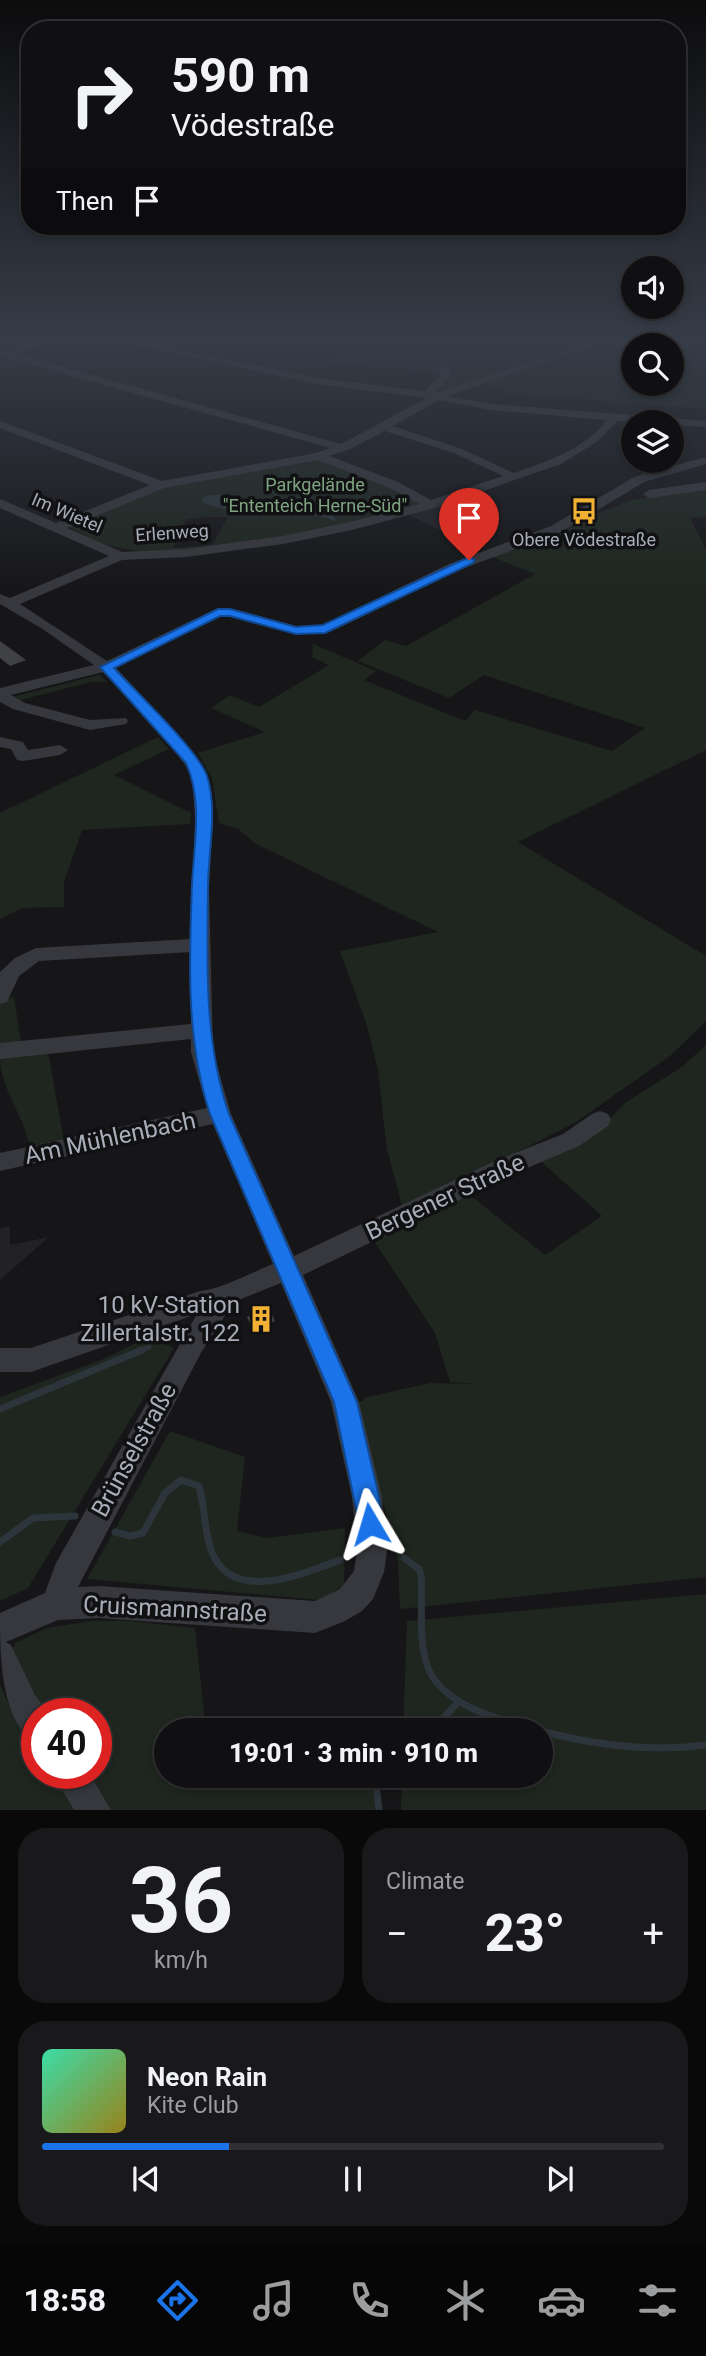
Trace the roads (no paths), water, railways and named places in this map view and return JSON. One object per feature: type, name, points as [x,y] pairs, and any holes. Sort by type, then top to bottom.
[{"type":"street","points":[[7,426],[161,485]]},
{"type":"street","points":[[266,426],[344,448]]},
{"type":"street","name":"Erlenweg","points":[[5,600],[120,556],[186,553],[283,540],[429,505],[516,478],[556,462],[584,446],[608,426]]},
{"type":"street","points":[[57,527],[161,485],[319,456],[344,448],[385,427],[458,450],[516,478]]},
{"type":"street","points":[[319,456],[394,485],[429,505]]},
{"type":"street","points":[[120,720],[90,725],[19,706],[8,701],[1,693],[106,667],[218,612],[230,612],[296,630],[325,629],[454,567],[556,528],[640,479],[706,460]]},
{"type":"street","points":[[649,494],[706,486]]},
{"type":"street","name":"Im Wietel","points":[[0,503],[120,556]]},
{"type":"street","points":[[5,600],[106,667],[193,762],[200,778],[204,819],[201,1030],[208,1079],[220,1114],[288,1270]]},
{"type":"street","points":[[0,742],[17,746],[23,756],[60,750]]},
{"type":"street","points":[[0,997],[9,972],[23,960],[36,955],[201,945]]},
{"type":"street","points":[[0,1051],[201,1030]]},
{"type":"street","name":"Am Mühlenbach","points":[[0,1162],[220,1114]]},
{"type":"street","name":"Bergener Straße","points":[[288,1270],[505,1167],[571,1140],[600,1120]]},
{"type":"street","name":"Brünselstraße","points":[[57,1604],[67,1574],[193,1343],[221,1300],[232,1291],[288,1270]]},
{"type":"street","name":"Cruismannstraße","points":[[0,1629],[57,1604],[99,1602],[315,1617],[351,1600],[362,1588],[369,1572],[372,1551],[367,1497],[345,1402],[288,1270]]},
{"type":"street","name":"Brünselstraße","points":[[0,1360],[31,1360],[200,1302],[221,1300]]},
{"type":"street","points":[[0,1656],[21,1703]]},
{"type":"street","points":[[80,1789],[94,1810]]},
{"type":"waterway","points":[[277,510],[304,508],[334,519]]},
{"type":"waterway","points":[[138,1352],[149,1347]]},
{"type":"waterway","points":[[0,1409],[142,1350]]},
{"type":"waterway","points":[[115,1532],[130,1536],[143,1533],[165,1493],[181,1480],[199,1486],[211,1550],[221,1567],[234,1577],[269,1581],[307,1572],[340,1560]]},
{"type":"waterway","points":[[0,1542],[33,1518],[75,1516]]},
{"type":"waterway","points":[[404,1558],[419,1569],[421,1574],[421,1620],[427,1665],[434,1679],[459,1701]]},
{"type":"waterway","points":[[444,1718],[459,1701]]},
{"type":"waterway","points":[[459,1701],[498,1718]]},
{"type":"waterway","points":[[553,1734],[623,1746],[664,1748],[706,1745]]},
{"type":"waterway","points":[[376,1788],[379,1810]]},
{"type":"place","name":"Obere Vödestraße","points":[[584,511]]},
{"type":"place","name":"10 kV-Station Zillertalstr. 122","points":[[261,1319]]},
{"type":"park label","name":"Parkgelände \"Ententeich Herne-Süd\"","points":[[315,495]]}]
